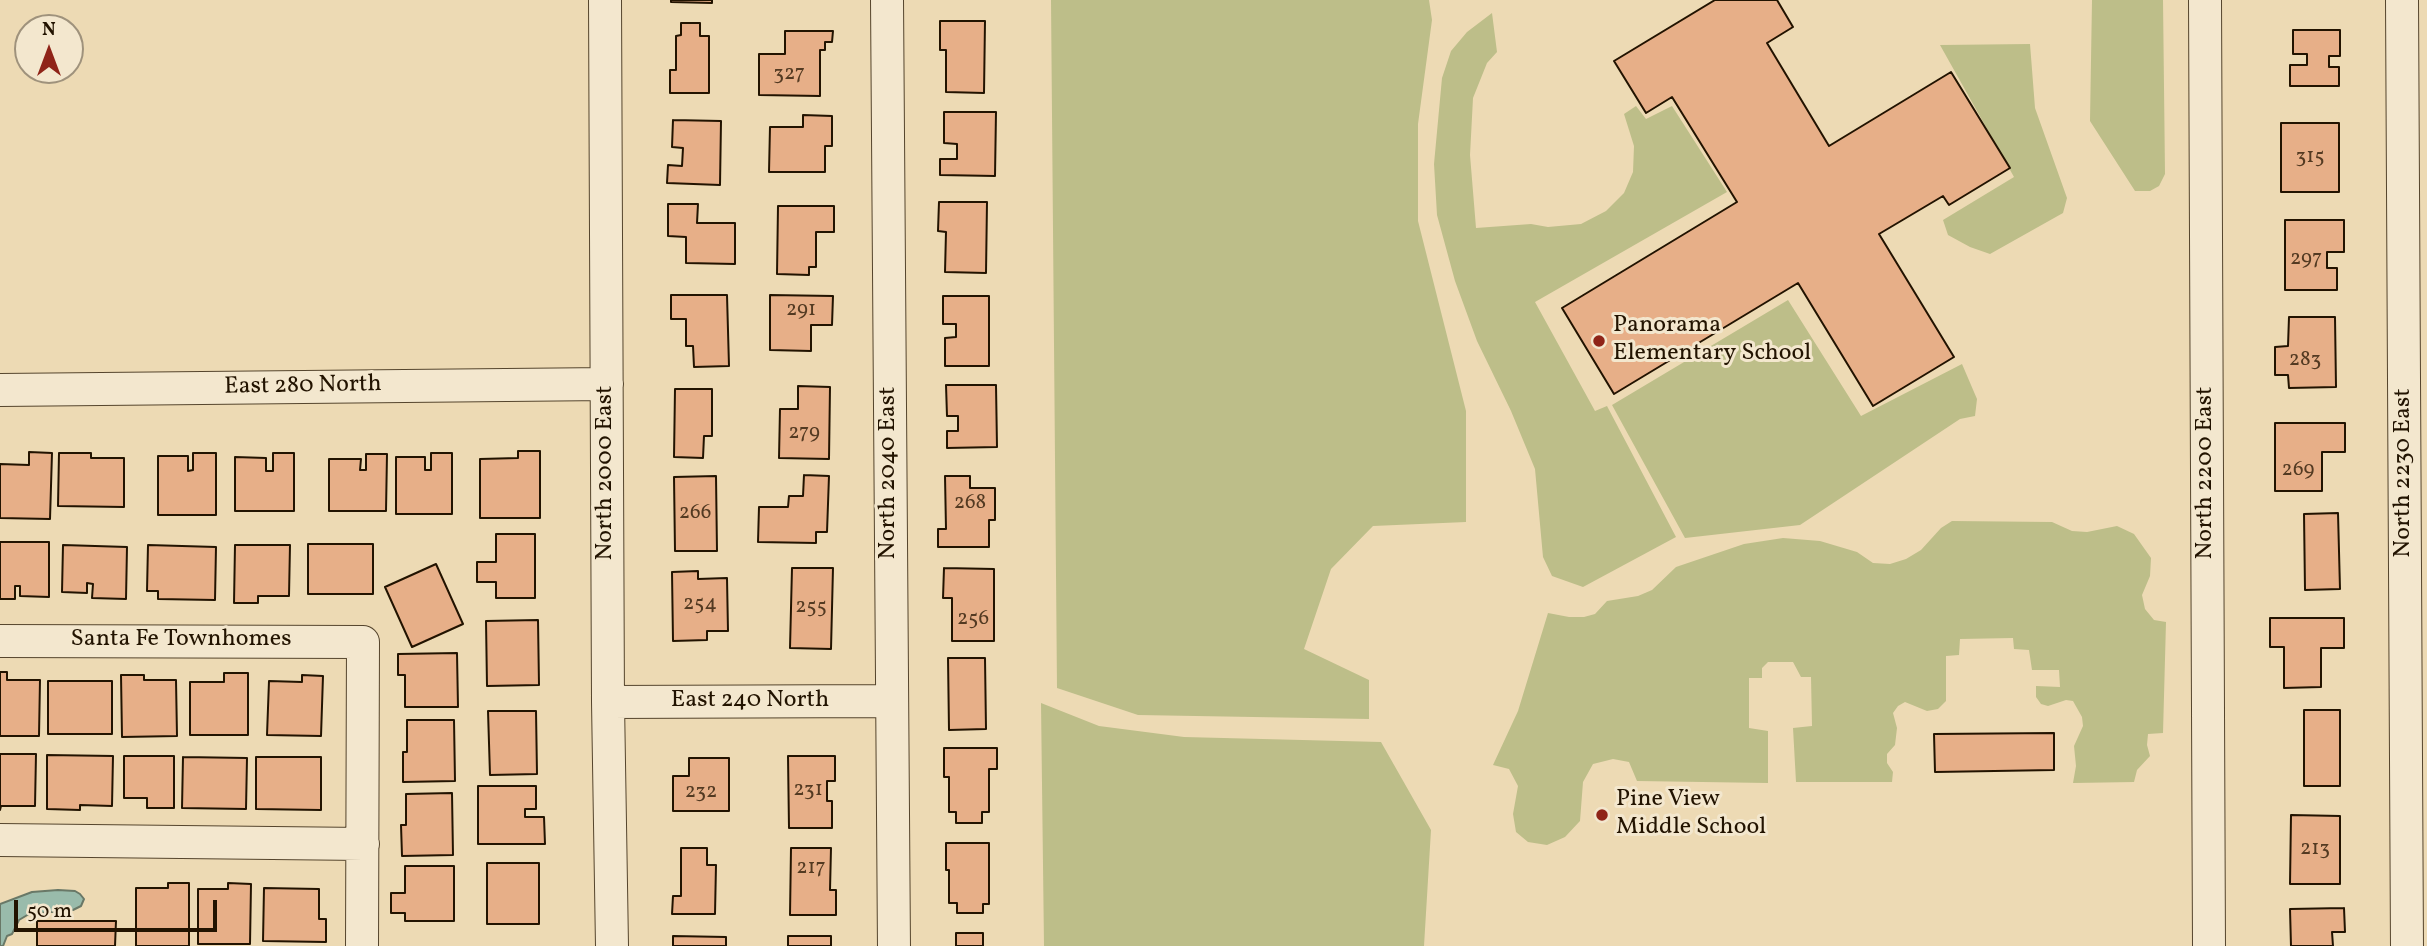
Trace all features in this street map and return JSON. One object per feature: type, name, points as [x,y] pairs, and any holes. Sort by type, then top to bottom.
[{"type":"street","name":"North 2000 East","points":[[605,0],[608,702],[612,946]]},
{"type":"street","name":"North 2040 East","points":[[887,0],[894,946]]},
{"type":"street","name":"North 2200 East","points":[[2206,0],[2209,946]]},
{"type":"street","name":"North 2230 East","points":[[2402,0],[2407,946]]},
{"type":"street","name":"East 280 North","points":[[0,390],[607,384]]},
{"type":"street","name":"Santa Fe Townhomes","points":[[0,641],[363,642],[363,844]]},
{"type":"street","name":"East 240 North","points":[[608,702],[892,701]]},
{"type":"street","points":[[0,840],[363,844],[362,946]]},
{"type":"green space","points":[[1051,0],[1429,0],[1432,20],[1418,124],[1418,221],[1466,411],[1466,522],[1373,526],[1331,569],[1304,649],[1369,680],[1369,719],[1138,715],[1057,688]]},
{"type":"green space","points":[[2092,0],[2163,0],[2165,174],[2159,186],[2150,191],[2135,191],[2090,121]]},
{"type":"green space","points":[[1492,13],[1497,52],[1487,63],[1473,98],[1470,155],[1476,228],[1581,224],[1606,211],[1624,193],[1633,172],[1634,146],[1624,114],[1636,106],[1646,119],[1672,106],[1727,192],[1535,302],[1595,411],[1607,406],[1676,537],[1583,587],[1552,576],[1543,557],[1535,469],[1477,341],[1455,281],[1437,215],[1434,164],[1442,78],[1451,51],[1467,32]]},
{"type":"green space","points":[[2030,44],[2035,108],[2067,198],[2063,213],[1990,254],[1948,235],[1943,220],[2014,177],[1940,45]]},
{"type":"green space","points":[[1788,300],[1861,416],[1962,364],[1977,399],[1975,416],[1960,419],[1800,525],[1685,538],[1612,405]]},
{"type":"green space","points":[[1952,521],[2052,522],[2072,531],[2087,532],[2117,526],[2134,534],[2151,558],[2150,576],[2142,595],[2145,609],[2154,620],[2166,622],[2163,733],[2148,734],[2150,756],[2137,770],[2134,782],[2073,783],[2076,766],[2074,746],[2083,726],[2082,717],[2073,701],[2066,700],[2048,706],[2041,704],[2036,697],[2036,686],[2060,687],[2059,670],[2032,670],[2029,650],[2014,649],[2013,638],[1960,639],[1959,655],[1946,656],[1946,701],[1938,709],[1927,711],[1905,702],[1893,713],[1897,728],[1895,745],[1887,754],[1887,763],[1893,772],[1892,782],[1796,782],[1793,728],[1812,726],[1811,677],[1801,677],[1793,662],[1768,662],[1762,668],[1762,678],[1749,678],[1749,728],[1768,731],[1768,783],[1637,781],[1629,762],[1613,759],[1593,764],[1583,782],[1580,821],[1565,837],[1547,845],[1528,842],[1516,832],[1513,814],[1518,786],[1509,769],[1493,765],[1518,711],[1548,613],[1569,617],[1595,614],[1607,601],[1638,596],[1652,590],[1676,567],[1744,544],[1783,538],[1820,541],[1857,552],[1873,563],[1890,564],[1921,550],[1941,528]]},
{"type":"green space","points":[[1041,703],[1099,726],[1184,737],[1381,742],[1431,830],[1424,946],[1044,946]]},
{"type":"shaded area","points":[[58,890],[80,894],[84,899],[81,906],[73,910],[29,914],[19,920],[12,934],[7,936],[3,946],[0,946],[0,904],[32,892]]},
{"type":"building","points":[[712,0],[712,3],[671,2]]},
{"type":"building","points":[[1715,0],[1777,0],[1793,27],[1767,43],[1829,146],[1951,72],[2010,168],[1949,205],[1943,196],[1879,234],[1954,357],[1873,406],[1798,283],[1614,394],[1562,308],[1737,202],[1672,97],[1646,113],[1614,61]]},
{"type":"building","points":[[940,21],[985,21],[984,93],[946,92],[946,50],[940,50]]},
{"type":"building","points":[[681,23],[700,23],[700,36],[709,36],[709,93],[670,93],[670,70],[676,70],[676,36],[681,35]]},
{"type":"building","points":[[2293,30],[2340,30],[2340,56],[2329,56],[2329,67],[2339,67],[2339,86],[2290,86],[2290,65],[2307,65],[2307,54],[2293,54]]},
{"type":"building","points":[[785,31],[833,31],[832,42],[825,42],[825,50],[820,50],[820,96],[759,95],[759,54],[785,54]]},
{"type":"building","points":[[944,112],[996,112],[995,176],[940,175],[940,159],[957,159],[957,144],[944,143]]},
{"type":"building","points":[[803,115],[832,116],[832,146],[825,146],[825,172],[769,172],[770,127],[803,127]]},
{"type":"building","points":[[673,120],[721,121],[720,185],[667,183],[668,165],[682,166],[683,148],[672,147]]},
{"type":"building","points":[[2281,123],[2339,123],[2339,192],[2281,192]]},
{"type":"building","points":[[939,202],[987,202],[986,273],[945,272],[946,232],[938,231]]},
{"type":"building","points":[[668,204],[698,204],[697,223],[735,223],[735,264],[686,263],[686,237],[668,236]]},
{"type":"building","points":[[778,206],[834,206],[834,232],[816,232],[816,267],[809,267],[809,275],[777,274]]},
{"type":"building","points":[[2285,220],[2344,220],[2344,252],[2327,252],[2327,268],[2337,268],[2337,290],[2285,290]]},
{"type":"building","points":[[671,295],[727,295],[729,366],[694,367],[693,346],[686,346],[686,319],[671,319]]},
{"type":"building","points":[[770,295],[833,296],[832,325],[811,325],[811,351],[770,350]]},
{"type":"building","points":[[943,296],[989,296],[989,366],[945,366],[945,338],[956,337],[956,324],[943,324]]},
{"type":"building","points":[[2289,317],[2335,317],[2336,387],[2289,388],[2288,375],[2275,375],[2275,347],[2288,346]]},
{"type":"building","points":[[946,385],[996,385],[997,447],[947,448],[947,431],[958,431],[958,416],[947,416]]},
{"type":"building","points":[[798,386],[830,387],[829,459],[779,458],[780,409],[798,409]]},
{"type":"building","points":[[675,389],[712,389],[712,436],[704,436],[703,458],[674,457]]},
{"type":"building","points":[[2275,423],[2345,423],[2345,452],[2322,452],[2322,491],[2275,491]]},
{"type":"building","points":[[518,451],[540,451],[540,518],[480,518],[480,459],[518,458]]},
{"type":"building","points":[[29,452],[52,453],[50,519],[0,518],[0,464],[29,465]]},
{"type":"building","points":[[59,453],[91,453],[91,458],[124,458],[124,507],[58,506]]},
{"type":"building","points":[[193,453],[216,453],[216,515],[158,515],[158,456],[188,456],[188,471],[193,470]]},
{"type":"building","points":[[273,453],[294,453],[294,511],[235,511],[235,457],[266,458],[266,471],[273,471]]},
{"type":"building","points":[[431,453],[452,453],[452,514],[396,514],[396,457],[425,457],[425,470],[431,470]]},
{"type":"building","points":[[366,454],[387,454],[386,511],[329,511],[329,459],[361,459],[360,470],[366,470]]},
{"type":"building","points":[[804,475],[829,476],[827,532],[816,532],[816,543],[758,542],[759,507],[788,507],[789,496],[803,496]]},
{"type":"building","points":[[716,476],[717,551],[675,551],[674,477]]},
{"type":"building","points":[[945,476],[970,476],[970,488],[995,488],[995,520],[989,520],[989,547],[938,547],[938,529],[946,529]]},
{"type":"building","points":[[2338,513],[2340,589],[2305,590],[2304,514]]},
{"type":"building","points":[[496,534],[535,534],[535,598],[496,598],[496,582],[477,582],[477,562],[496,562]]},
{"type":"building","points":[[0,542],[49,542],[49,597],[20,596],[20,586],[15,586],[15,599],[0,599]]},
{"type":"building","points":[[308,544],[373,544],[373,594],[308,594]]},
{"type":"building","points":[[63,545],[127,547],[126,599],[92,598],[93,584],[87,583],[87,593],[62,592]]},
{"type":"building","points":[[148,545],[216,547],[215,600],[158,599],[158,591],[147,591]]},
{"type":"building","points":[[235,545],[290,545],[289,596],[258,596],[258,603],[234,603]]},
{"type":"building","points":[[436,564],[463,624],[412,647],[385,587]]},
{"type":"building","points":[[792,568],[833,568],[831,649],[790,648]]},
{"type":"building","points":[[944,568],[994,569],[994,641],[952,641],[952,598],[943,598]]},
{"type":"building","points":[[698,571],[698,579],[727,578],[728,631],[707,631],[707,640],[673,641],[672,572]]},
{"type":"building","points":[[2270,618],[2344,618],[2344,648],[2321,648],[2321,687],[2284,688],[2284,647],[2270,647]]},
{"type":"building","points":[[538,620],[539,685],[487,686],[486,621]]},
{"type":"building","points":[[457,653],[458,707],[405,707],[405,675],[398,675],[398,654]]},
{"type":"building","points":[[948,658],[985,658],[986,729],[949,730]]},
{"type":"building","points":[[0,672],[7,672],[7,680],[40,680],[39,736],[0,736]]},
{"type":"building","points":[[224,673],[248,673],[248,735],[190,735],[190,682],[224,682]]},
{"type":"building","points":[[121,675],[144,675],[144,680],[176,680],[177,736],[122,737]]},
{"type":"building","points":[[302,675],[323,676],[321,736],[267,735],[269,681],[302,682]]},
{"type":"building","points":[[48,681],[112,681],[112,734],[48,734]]},
{"type":"building","points":[[2304,710],[2340,710],[2340,786],[2304,786]]},
{"type":"building","points":[[488,711],[536,711],[537,774],[490,775]]},
{"type":"building","points":[[407,720],[454,720],[455,781],[403,782]]},
{"type":"building","points":[[2054,733],[2054,770],[1935,772],[1934,734]]},
{"type":"building","points":[[944,748],[997,748],[997,769],[989,769],[989,812],[982,812],[982,823],[956,823],[956,812],[949,812],[949,777],[944,777]]},
{"type":"building","points":[[0,754],[36,754],[35,806],[1,806],[0,810]]},
{"type":"building","points":[[47,755],[113,756],[112,806],[80,805],[80,810],[47,809]]},
{"type":"building","points":[[124,756],[174,756],[174,808],[147,808],[147,798],[124,798]]},
{"type":"building","points":[[788,756],[835,756],[835,781],[827,781],[827,801],[832,801],[832,828],[789,828]]},
{"type":"building","points":[[183,757],[247,758],[246,809],[182,808]]},
{"type":"building","points":[[256,757],[321,757],[321,810],[256,809]]},
{"type":"building","points":[[689,758],[729,758],[729,811],[673,811],[673,776],[689,776]]},
{"type":"building","points":[[478,786],[536,786],[536,809],[525,809],[525,817],[544,817],[545,844],[478,844]]},
{"type":"building","points":[[452,793],[453,855],[402,856],[401,825],[406,825],[406,794]]},
{"type":"building","points":[[2291,815],[2340,816],[2340,884],[2290,884]]},
{"type":"building","points":[[946,843],[989,843],[989,904],[983,904],[983,913],[957,913],[957,903],[949,903]]},
{"type":"building","points":[[681,848],[707,848],[707,865],[716,865],[715,914],[672,914],[673,896],[681,896]]},
{"type":"building","points":[[791,848],[831,848],[830,890],[836,890],[836,915],[790,915]]},
{"type":"building","points":[[487,863],[539,863],[539,924],[487,924]]},
{"type":"building","points":[[405,866],[454,866],[454,921],[405,921],[405,913],[391,913],[391,893],[405,893]]},
{"type":"building","points":[[168,883],[189,883],[189,946],[136,946],[136,888],[168,888]]},
{"type":"building","points":[[228,883],[251,884],[250,944],[198,944],[198,889],[228,889]]},
{"type":"building","points":[[264,888],[319,889],[319,919],[326,919],[326,942],[263,941]]},
{"type":"building","points":[[2344,908],[2345,932],[2332,932],[2333,946],[2291,946],[2290,909]]},
{"type":"building","points":[[37,921],[116,921],[115,946],[37,946]]},
{"type":"building","points":[[956,933],[983,933],[983,946],[956,946]]},
{"type":"building","points":[[673,936],[726,937],[726,946],[673,946]]},
{"type":"building","points":[[788,936],[831,936],[831,946],[788,946]]},
{"type":"place","name":"Panorama Elementary School","points":[[1599,341]]},
{"type":"place","name":"Pine View Middle School","points":[[1602,815]]}]
